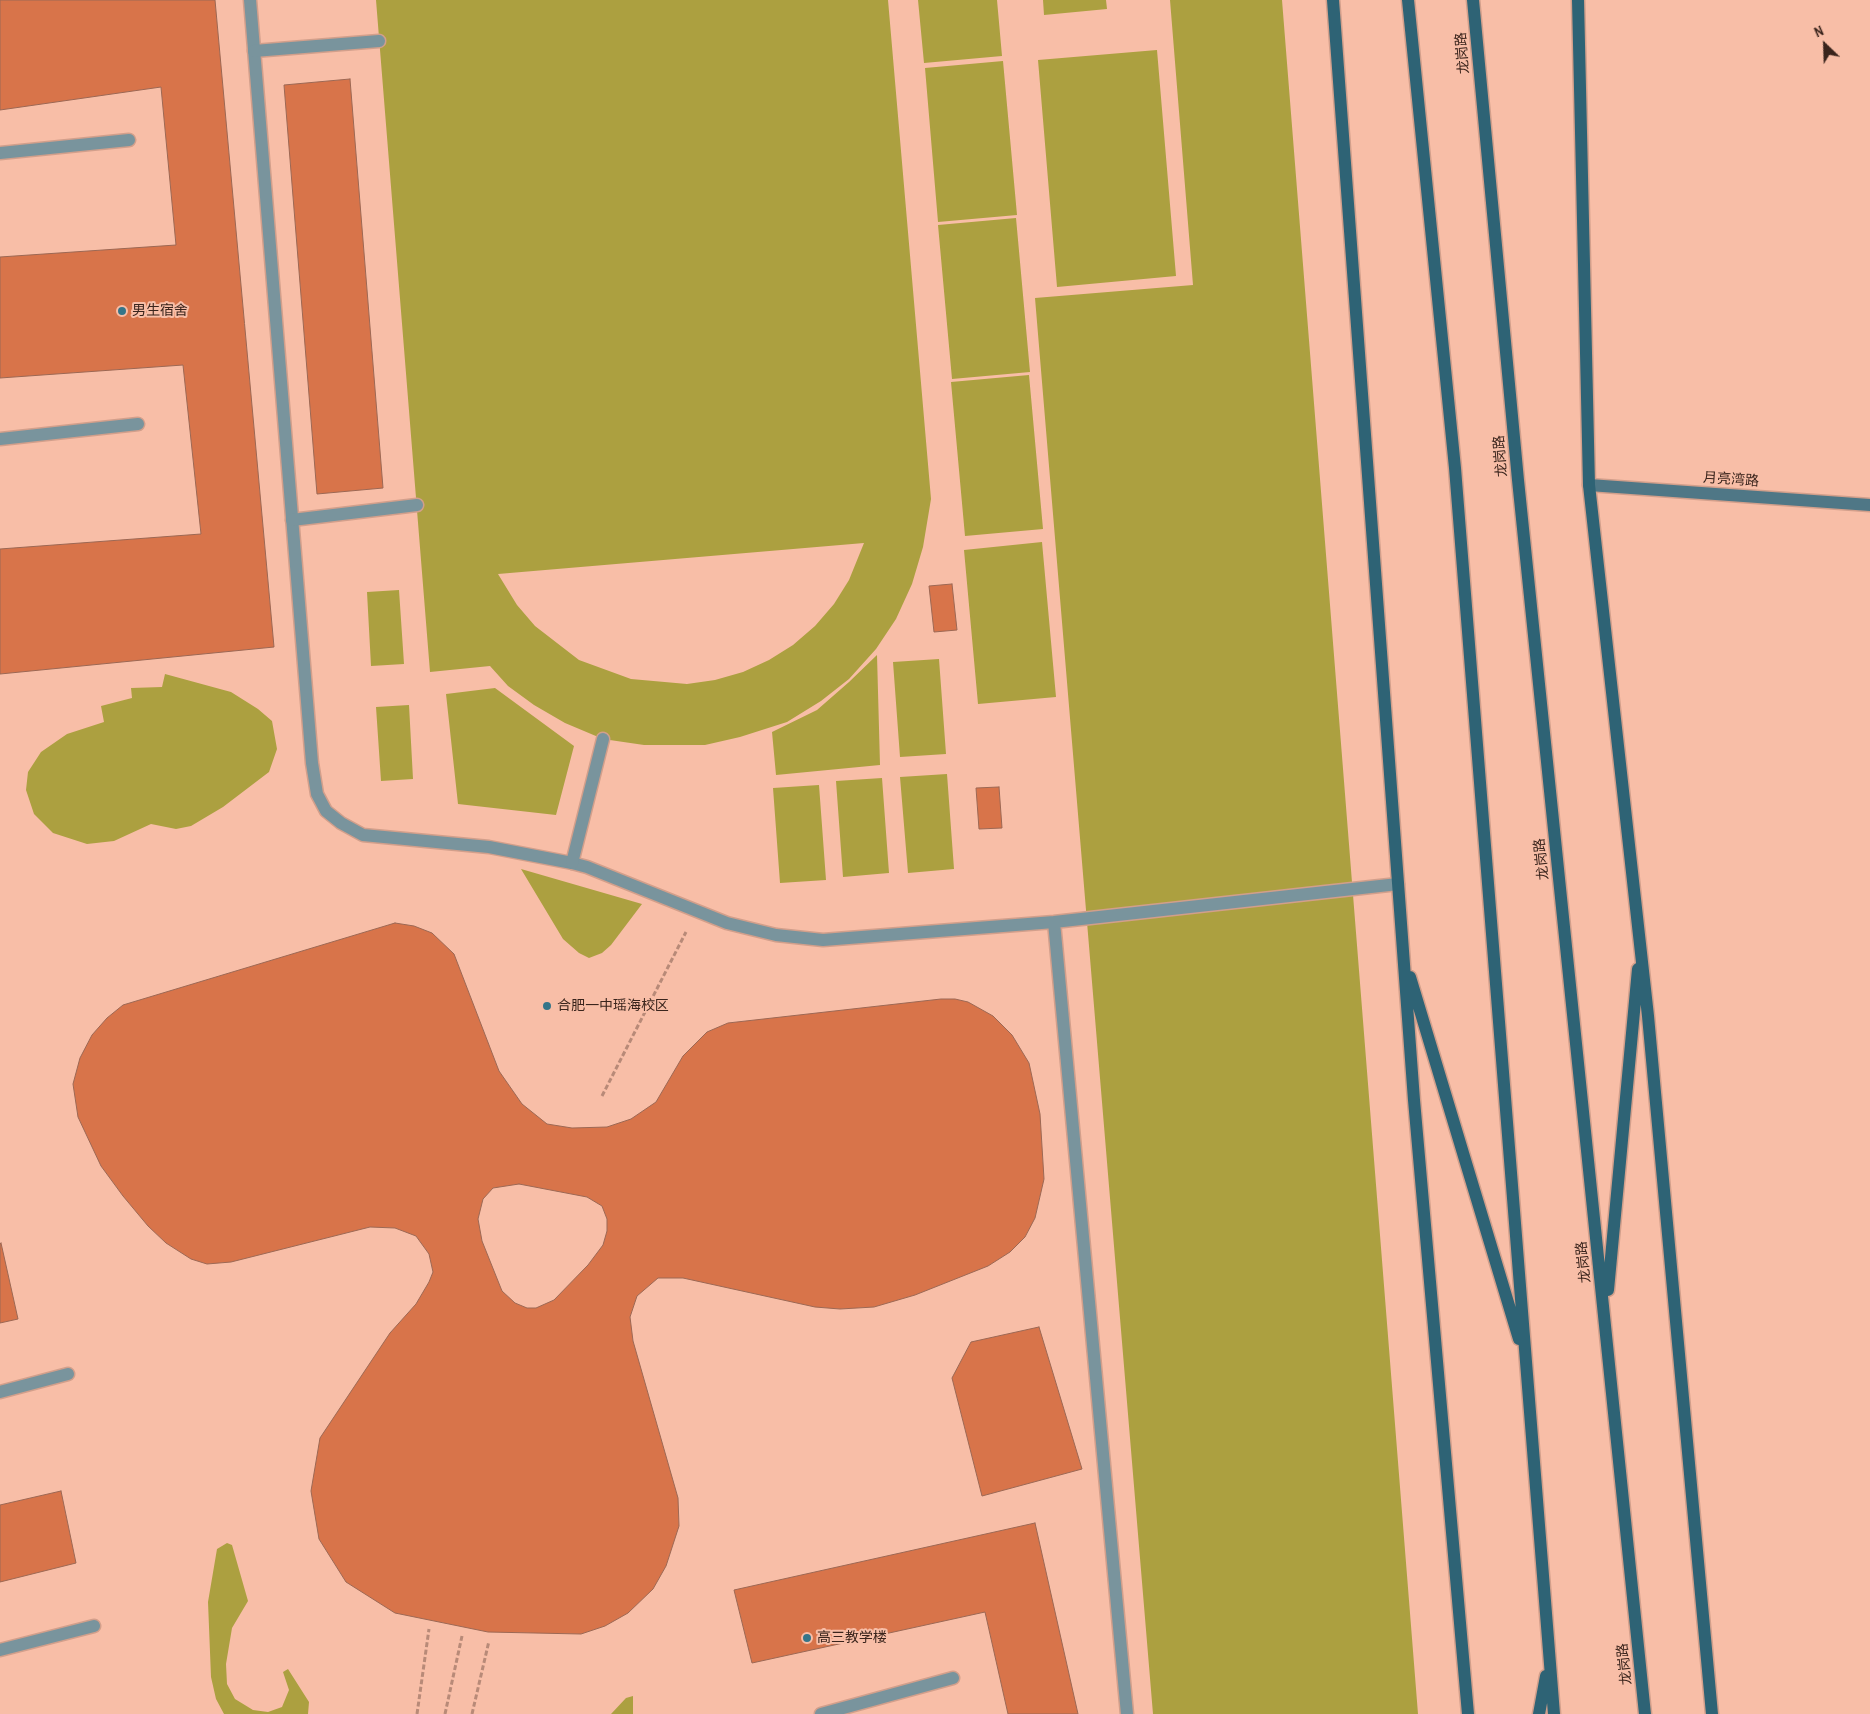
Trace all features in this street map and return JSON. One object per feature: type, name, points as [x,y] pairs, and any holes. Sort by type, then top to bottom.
[{"type":"main road","points":[[1333,0],[1414,1100],[1468,1714]]},
{"type":"main road","points":[[1408,0],[1456,478],[1554,1714]]},
{"type":"main road","name":"龙岗路","points":[[1473,0],[1517,470],[1646,1714]]},
{"type":"main road","points":[[1578,0],[1589,485],[1640,942],[1712,1714]]},
{"type":"main road","points":[[1605,1318],[1640,942]]},
{"type":"main road","points":[[1403,956],[1526,1362]]},
{"type":"main road","points":[[1539,1714],[1549,1659]]},
{"type":"street","points":[[250,0],[312,762],[317,794],[326,811],[341,823],[362,835],[489,847],[572,863],[587,867],[727,924],[776,935],[823,940],[1054,922],[1398,884]]},
{"type":"street","points":[[254,51],[379,41]]},
{"type":"street","points":[[0,153],[129,140]]},
{"type":"street","points":[[0,439],[138,424]]},
{"type":"street","name":"月亮湾路","points":[[1589,485],[1870,505]]},
{"type":"street","points":[[292,520],[417,505]]},
{"type":"street","points":[[572,863],[603,739]]},
{"type":"street","points":[[1054,922],[1127,1714]]},
{"type":"street","points":[[0,1392],[68,1374]]},
{"type":"street","points":[[0,1650],[94,1626]]},
{"type":"street","points":[[822,1714],[954,1678]]},
{"type":"path","points":[[602,1096],[696,911]]},
{"type":"path","points":[[417,1714],[429,1629]]},
{"type":"path","points":[[445,1714],[462,1636]]},
{"type":"path","points":[[472,1714],[488,1641]]},
{"type":"shaded area","points":[[376,0],[888,0],[931,499],[923,547],[912,584],[896,619],[876,649],[849,679],[821,701],[787,722],[740,737],[705,745],[644,745],[603,739],[565,723],[534,705],[508,686],[490,666],[430,672]],"holes":[[[864,543],[849,580],[834,604],[815,626],[793,645],[769,660],[743,672],[715,680],[687,684],[631,679],[579,660],[535,626],[517,605],[498,574]]]},
{"type":"shaded area","points":[[918,0],[997,0],[1002,56],[924,63]]},
{"type":"shaded area","points":[[1043,0],[1106,0],[1107,9],[1044,15]]},
{"type":"shaded area","points":[[1170,0],[1282,0],[1418,1714],[1153,1714],[1035,298],[1193,285]]},
{"type":"shaded area","points":[[1157,50],[1176,276],[1057,287],[1038,60]]},
{"type":"shaded area","points":[[1003,61],[1017,215],[938,222],[925,68]]},
{"type":"shaded area","points":[[1016,218],[1030,372],[952,379],[938,225]]},
{"type":"shaded area","points":[[1029,375],[1043,529],[965,536],[951,382]]},
{"type":"shaded area","points":[[1042,542],[1056,697],[978,704],[964,550]]},
{"type":"shaded area","points":[[399,590],[404,664],[371,666],[367,592]]},
{"type":"shaded area","points":[[877,655],[880,765],[776,775],[772,732],[817,710]]},
{"type":"shaded area","points":[[939,659],[946,754],[900,757],[893,662]]},
{"type":"shaded area","points":[[165,674],[231,692],[258,709],[272,721],[277,749],[269,772],[223,807],[191,826],[176,829],[151,824],[114,841],[87,844],[53,833],[34,814],[26,790],[28,772],[41,752],[67,734],[104,722],[101,706],[132,698],[131,688],[162,687]]},
{"type":"shaded area","points":[[495,688],[574,746],[556,815],[458,804],[446,694]]},
{"type":"shaded area","points":[[409,705],[413,779],[381,781],[376,707]]},
{"type":"shaded area","points":[[947,774],[954,869],[908,873],[900,777]]},
{"type":"shaded area","points":[[882,778],[889,873],[843,877],[836,781]]},
{"type":"shaded area","points":[[819,785],[826,880],[780,883],[773,788]]},
{"type":"shaded area","points":[[521,869],[642,904],[611,945],[602,953],[589,958],[579,953],[563,939]]},
{"type":"shaded area","points":[[227,1543],[232,1545],[248,1601],[232,1628],[226,1664],[227,1684],[235,1699],[253,1710],[268,1712],[282,1707],[289,1690],[283,1672],[288,1669],[309,1702],[308,1714],[224,1714],[216,1699],[211,1677],[208,1602],[217,1549]]},
{"type":"shaded area","points":[[633,1696],[633,1714],[611,1714],[626,1698]]},
{"type":"building","name":"男生宿舍","points":[[0,0],[215,0],[274,647],[0,674],[0,549],[201,534],[183,365],[0,378],[0,257],[176,245],[161,87],[0,110]]},
{"type":"building","points":[[350,79],[383,488],[317,494],[284,85]]},
{"type":"building","points":[[952,584],[957,630],[934,632],[929,586]]},
{"type":"building","points":[[999,787],[1002,828],[979,829],[976,788]]},
{"type":"building","points":[[395,923],[414,926],[432,933],[454,954],[499,1071],[522,1104],[547,1124],[572,1128],[607,1127],[631,1119],[656,1102],[683,1056],[707,1032],[728,1023],[955,999],[968,1002],[993,1016],[1012,1035],[1029,1063],[1040,1114],[1044,1179],[1035,1218],[1025,1237],[1010,1252],[988,1266],[915,1295],[874,1307],[840,1309],[815,1307],[683,1278],[658,1278],[637,1296],[630,1317],[633,1341],[678,1498],[679,1526],[666,1566],[653,1589],[628,1613],[605,1626],[581,1634],[488,1632],[395,1613],[346,1582],[319,1539],[311,1491],[320,1438],[390,1333],[416,1304],[433,1272],[429,1254],[416,1236],[395,1228],[370,1227],[231,1262],[207,1264],[191,1259],[166,1243],[148,1226],[101,1166],[78,1117],[73,1084],[80,1058],[92,1035],[107,1018],[123,1005]],"holes":[[[519,1184],[587,1197],[602,1206],[607,1219],[607,1231],[603,1245],[588,1265],[554,1300],[536,1308],[527,1308],[515,1303],[502,1291],[482,1241],[478,1219],[483,1199],[493,1188]]]},
{"type":"building","points":[[0,1244],[18,1319],[0,1323]]},
{"type":"building","points":[[1039,1327],[1082,1469],[982,1496],[952,1378],[971,1342]]},
{"type":"building","points":[[61,1491],[76,1563],[0,1582],[0,1505]]},
{"type":"building","name":"高三教学楼","points":[[1035,1523],[1078,1714],[1008,1714],[985,1612],[752,1663],[734,1590]]},
{"type":"place","name":"男生宿舍","points":[[122,311]]},
{"type":"place","name":"合肥一中瑶海校区","points":[[547,1006]]},
{"type":"place","name":"高三教学楼","points":[[807,1638]]}]
